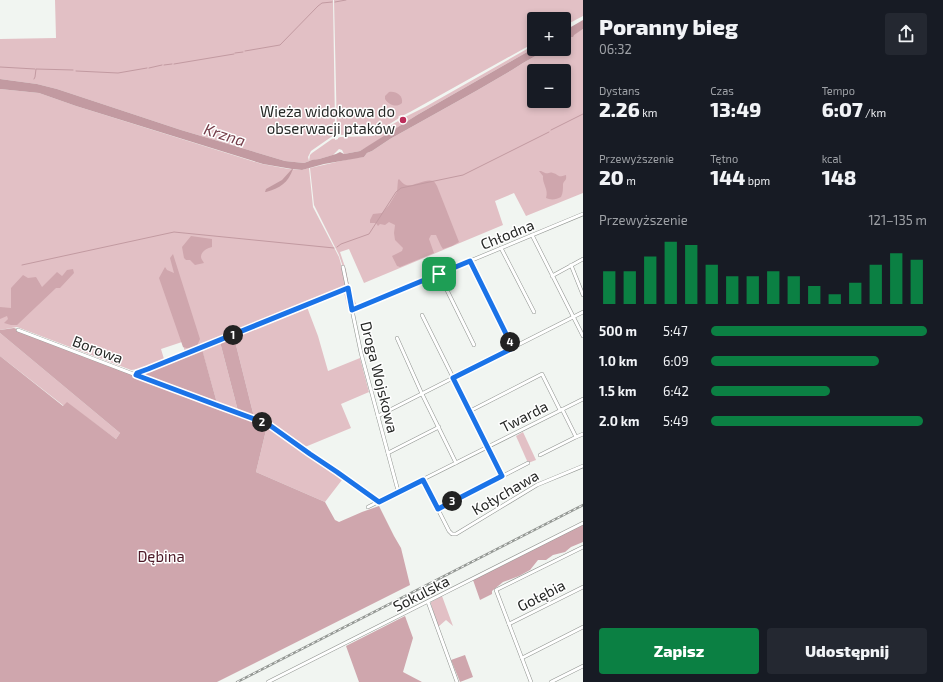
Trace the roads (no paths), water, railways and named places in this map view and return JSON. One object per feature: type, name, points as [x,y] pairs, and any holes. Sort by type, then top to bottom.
[{"type":"street","name":"Chłodna","points":[[352,310],[583,214]]},
{"type":"street","points":[[532,236],[583,336]]},
{"type":"street","points":[[501,248],[534,312]]},
{"type":"street","points":[[552,276],[583,259]]},
{"type":"street","points":[[470,261],[513,348]]},
{"type":"street","points":[[571,266],[583,295]]},
{"type":"street","name":"Droga Wojskowa","points":[[343,267],[361,352],[399,492]]},
{"type":"street","points":[[439,274],[474,345]]},
{"type":"street","points":[[136,375],[137,373],[348,288]]},
{"type":"street","points":[[378,416],[583,312]]},
{"type":"street","points":[[422,315],[502,476]]},
{"type":"street","name":"Borowa","points":[[18,330],[268,424],[379,502]]},
{"type":"street","points":[[396,338],[456,463]]},
{"type":"street","points":[[470,411],[542,374],[576,437]]},
{"type":"street","name":"Twarda","points":[[368,507],[583,399]]},
{"type":"street","points":[[388,453],[439,427]]},
{"type":"street","points":[[540,455],[583,434]]},
{"type":"street","points":[[438,509],[528,464]]},
{"type":"street","name":"Kołychawa","points":[[423,480],[450,532],[456,534],[537,485],[583,466]]},
{"type":"street","name":"Sokulska","points":[[268,682],[583,523]]},
{"type":"street","points":[[531,682],[496,590],[583,546]]},
{"type":"street","name":"Gołębia","points":[[509,624],[583,587]]},
{"type":"street","points":[[428,602],[458,682]]},
{"type":"street","points":[[522,658],[583,627]]},
{"type":"street","points":[[551,682],[583,666]]},
{"type":"waterway","points":[[335,2],[346,0]]},
{"type":"waterway","points":[[245,51],[280,45],[318,6],[322,3],[332,2]]},
{"type":"waterway","points":[[235,53],[243,52]]},
{"type":"waterway","points":[[174,64],[234,54]]},
{"type":"waterway","points":[[164,65],[172,64]]},
{"type":"waterway","points":[[149,68],[162,65]]},
{"type":"waterway","points":[[0,67],[35,69]]},
{"type":"waterway","points":[[76,71],[118,73],[147,68]]},
{"type":"waterway","points":[[34,79],[36,69],[73,70]]},
{"type":"waterway","points":[[551,130],[583,114]]},
{"type":"waterway","points":[[337,247],[341,244],[369,234],[396,192],[401,188],[463,175],[549,132]]},
{"type":"waterway","points":[[22,265],[174,232],[334,248]]},
{"type":"railway","points":[[237,682],[583,505]]},
{"type":"place","name":"Wieża widokowa do obserwacji ptaków","points":[[403,120]]},
{"type":"water label","name":"Krzna","points":[[225,134]]},
{"type":"park label","name":"Dębina","points":[[161,556]]}]
